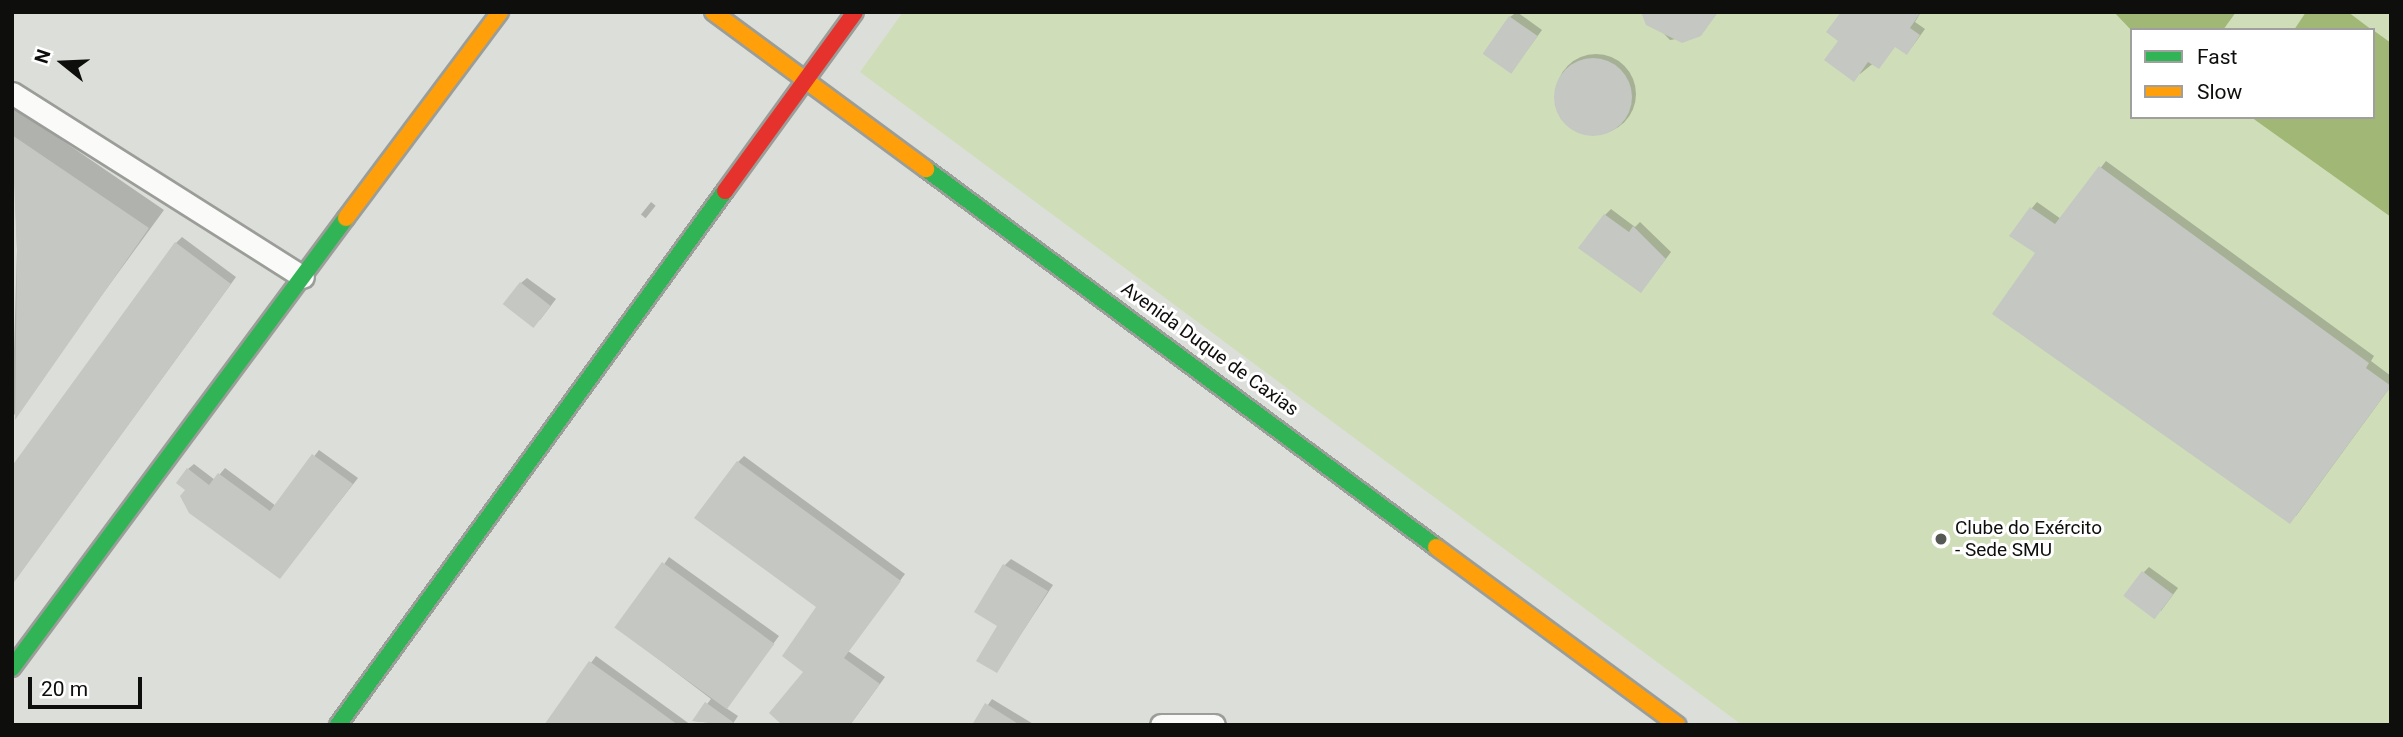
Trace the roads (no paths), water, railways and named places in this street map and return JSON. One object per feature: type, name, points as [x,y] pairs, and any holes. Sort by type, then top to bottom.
[{"type":"street","points":[[12,668],[500,12]]},
{"type":"street","name":"Avenida Duque de Caxias","points":[[713,12],[807,78],[1677,725]]},
{"type":"street","points":[[338,725],[855,12]]},
{"type":"lane","points":[[12,93],[303,277]]},
{"type":"lane","points":[[1161,725],[1214,725]]},
{"type":"place","name":"Clube do Exército - Sede SMU","points":[[1941,539]]}]
